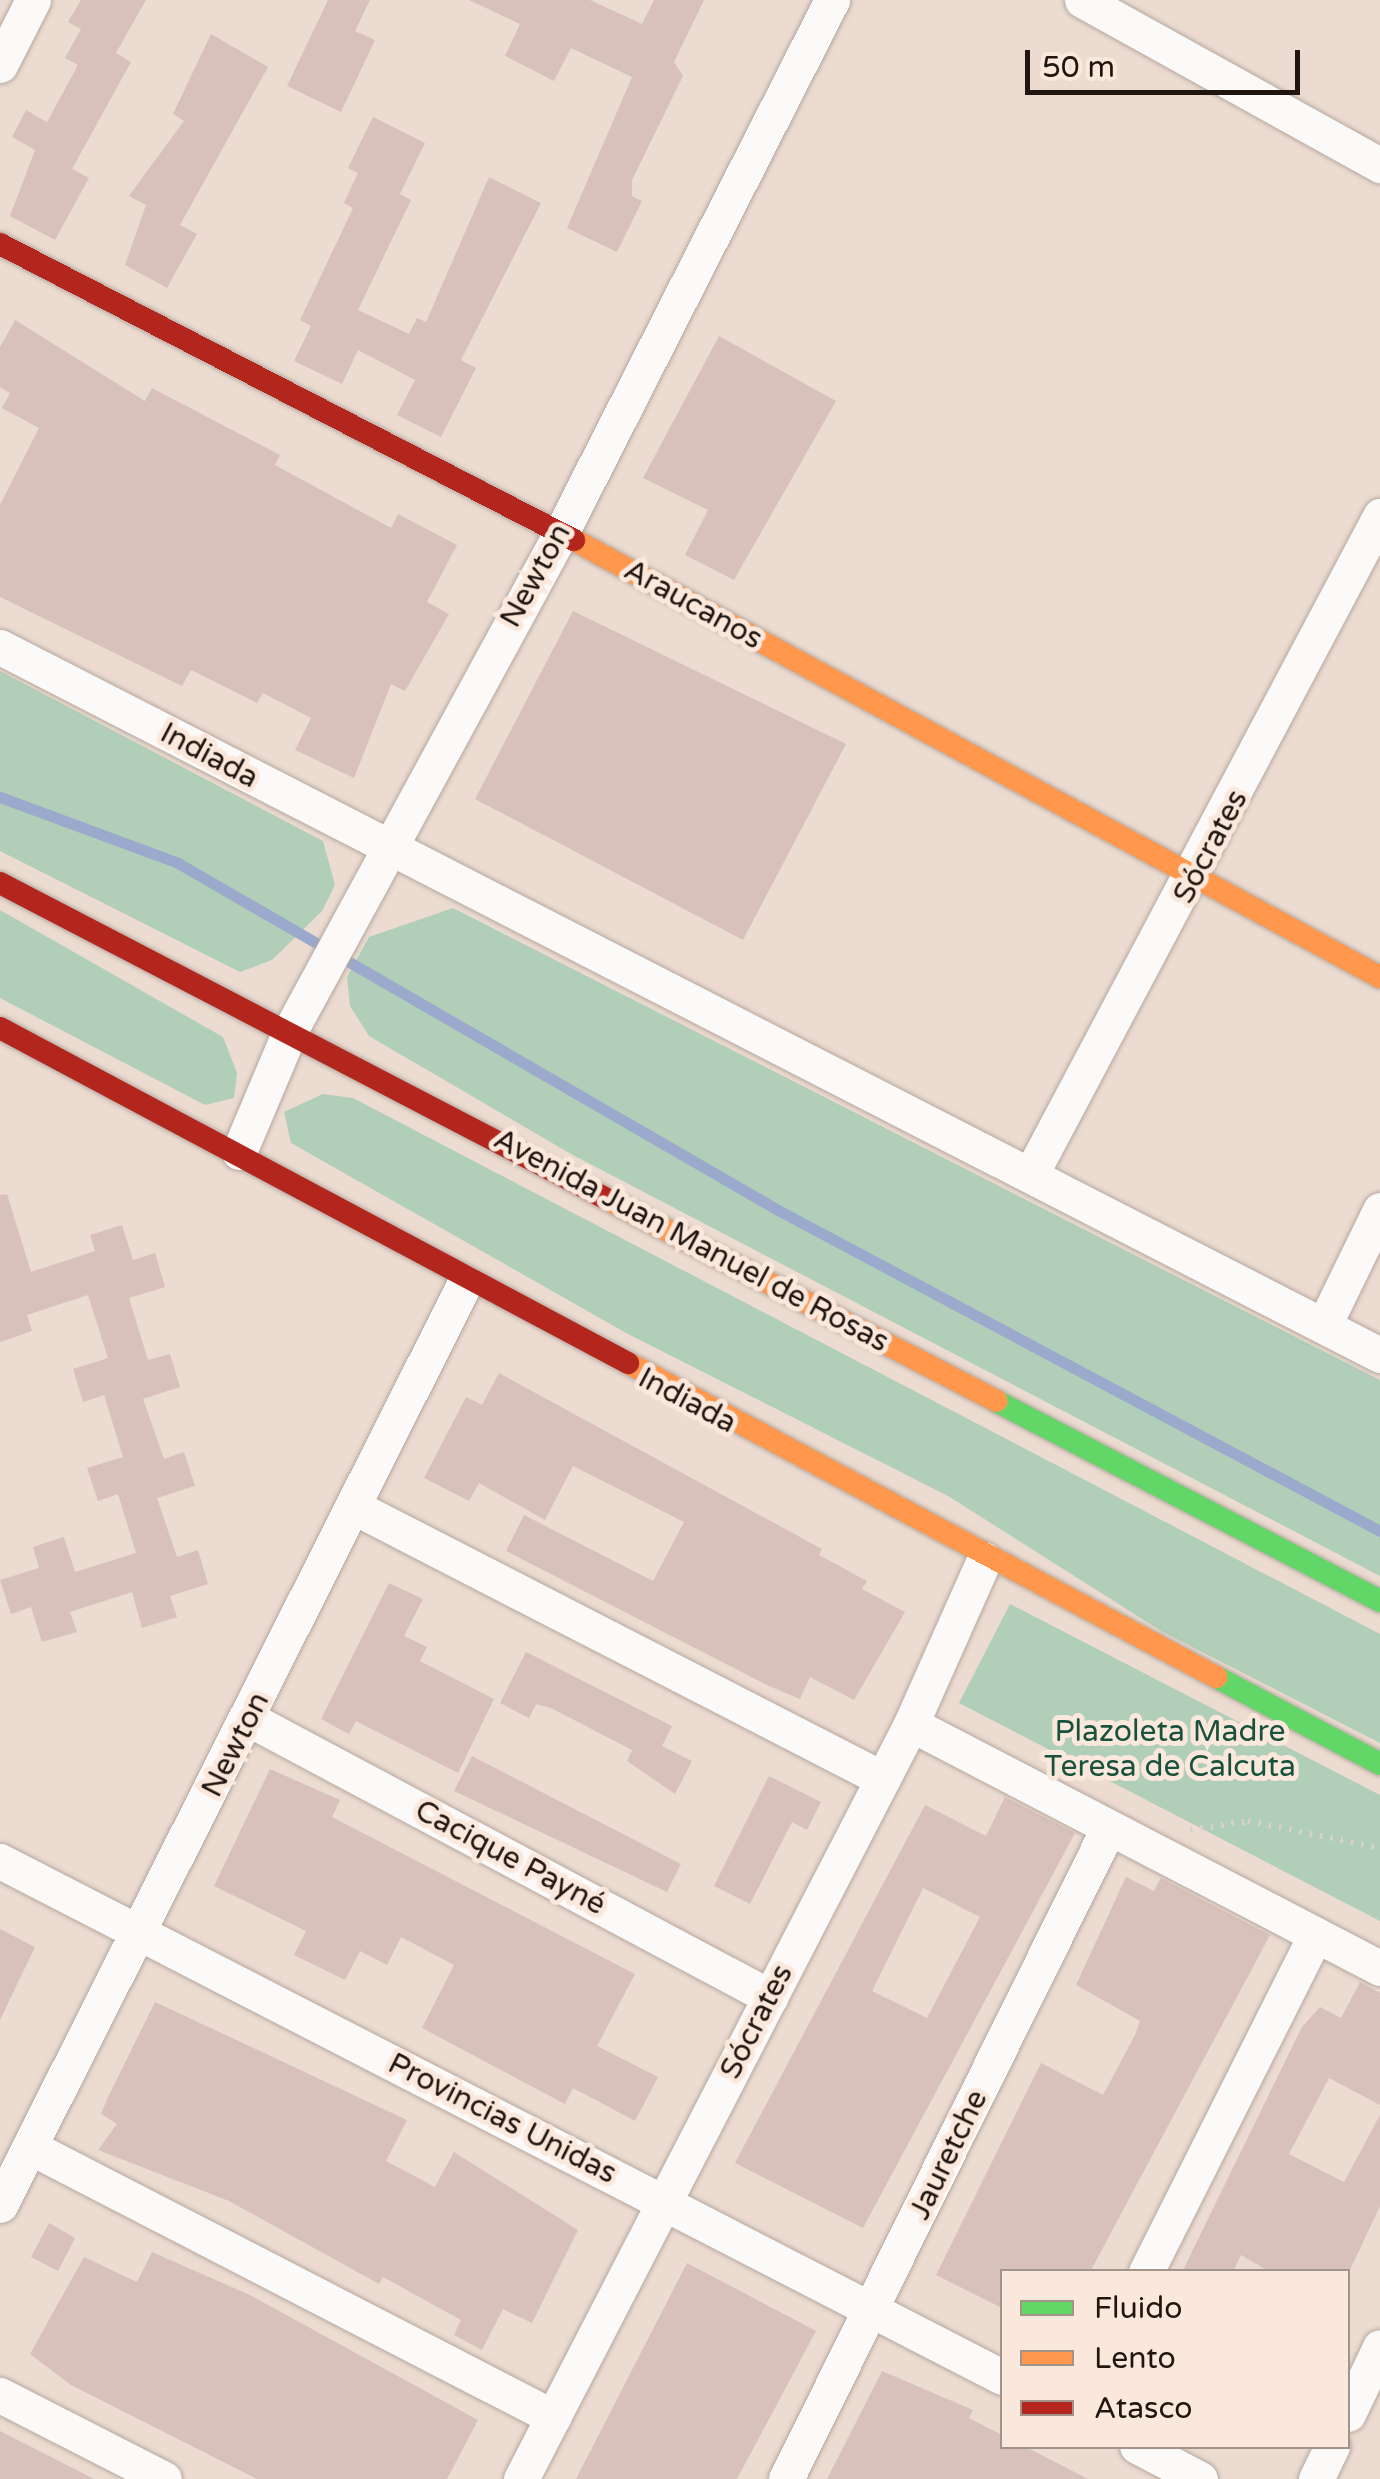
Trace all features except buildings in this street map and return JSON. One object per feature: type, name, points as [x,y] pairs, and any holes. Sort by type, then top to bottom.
[{"type":"street","points":[[0,64],[33,0]]},
{"type":"street","name":"Newton","points":[[239,1152],[290,1031],[384,849],[561,533],[832,0]]},
{"type":"street","points":[[1082,0],[1380,165]]},
{"type":"street","name":"Araucanos","points":[[0,244],[561,533],[1380,976]]},
{"type":"street","name":"Sócrates","points":[[1032,1172],[1195,878],[1380,516]]},
{"type":"street","name":"Indiada","points":[[0,646],[384,849],[1032,1172],[1380,1355]]},
{"type":"street","name":"Avenida Juan Manuel de Rosas","points":[[0,883],[1380,1601]]},
{"type":"street","name":"Indiada","points":[[0,1028],[239,1152],[465,1283],[984,1560],[1380,1764]]},
{"type":"street","points":[[1324,1326],[1380,1210]]},
{"type":"street","name":"Newton","points":[[0,2205],[358,1509],[465,1283]]},
{"type":"street","points":[[358,1509],[884,1778]]},
{"type":"street","name":"Sócrates","points":[[521,2479],[884,1778],[984,1560]]},
{"type":"street","name":"Cacique Payné","points":[[249,1719],[770,1997]]},
{"type":"street","points":[[911,1724],[1380,1968]]},
{"type":"street","name":"Jauretche","points":[[786,2479],[1120,1834]]},
{"type":"street","name":"Provincias Unidas","points":[[0,1861],[1000,2376]]},
{"type":"street","points":[[1148,2269],[1315,1936]]},
{"type":"street","points":[[30,2148],[553,2417]]},
{"type":"street","points":[[1350,2410],[1380,2347]]},
{"type":"street","points":[[0,2395],[164,2479]]},
{"type":"street","points":[[1143,2449],[1200,2479]]},
{"type":"street","points":[[1316,2479],[1331,2449]]},
{"type":"path","points":[[1120,1834],[1248,1820],[1380,1848]]},
{"type":"green space","points":[[0,671],[323,841],[335,885],[322,911],[272,960],[240,972],[0,851]]},
{"type":"green space","points":[[453,908],[1380,1380],[1380,1576],[571,1154],[369,1036],[350,1006],[347,977],[369,937]]},
{"type":"green space","points":[[0,910],[223,1037],[237,1073],[234,1098],[205,1105],[0,998]]},
{"type":"green space","points":[[323,1094],[353,1098],[1380,1634],[1380,1743],[1161,1631],[948,1496],[628,1334],[291,1143],[284,1112]]},
{"type":"green space","name":"Plazoleta Madre Teresa de Calcuta","points":[[1010,1604],[1380,1795],[1380,1921],[959,1703]]},
{"type":"waterway","points":[[0,797],[178,863],[778,1210],[1380,1531]]},
{"type":"traffic: fast","points":[[996,1401],[1380,1601]]},
{"type":"traffic: fast","points":[[1216,1677],[1380,1764]]},
{"type":"traffic: slow","points":[[574,540],[1380,977]]},
{"type":"traffic: slow","points":[[605,1198],[996,1401]]},
{"type":"traffic: slow","points":[[628,1363],[1216,1677]]},
{"type":"traffic: jam","points":[[0,244],[574,540]]},
{"type":"traffic: jam","points":[[0,883],[605,1198]]},
{"type":"traffic: jam","points":[[0,1028],[628,1363]]}]
